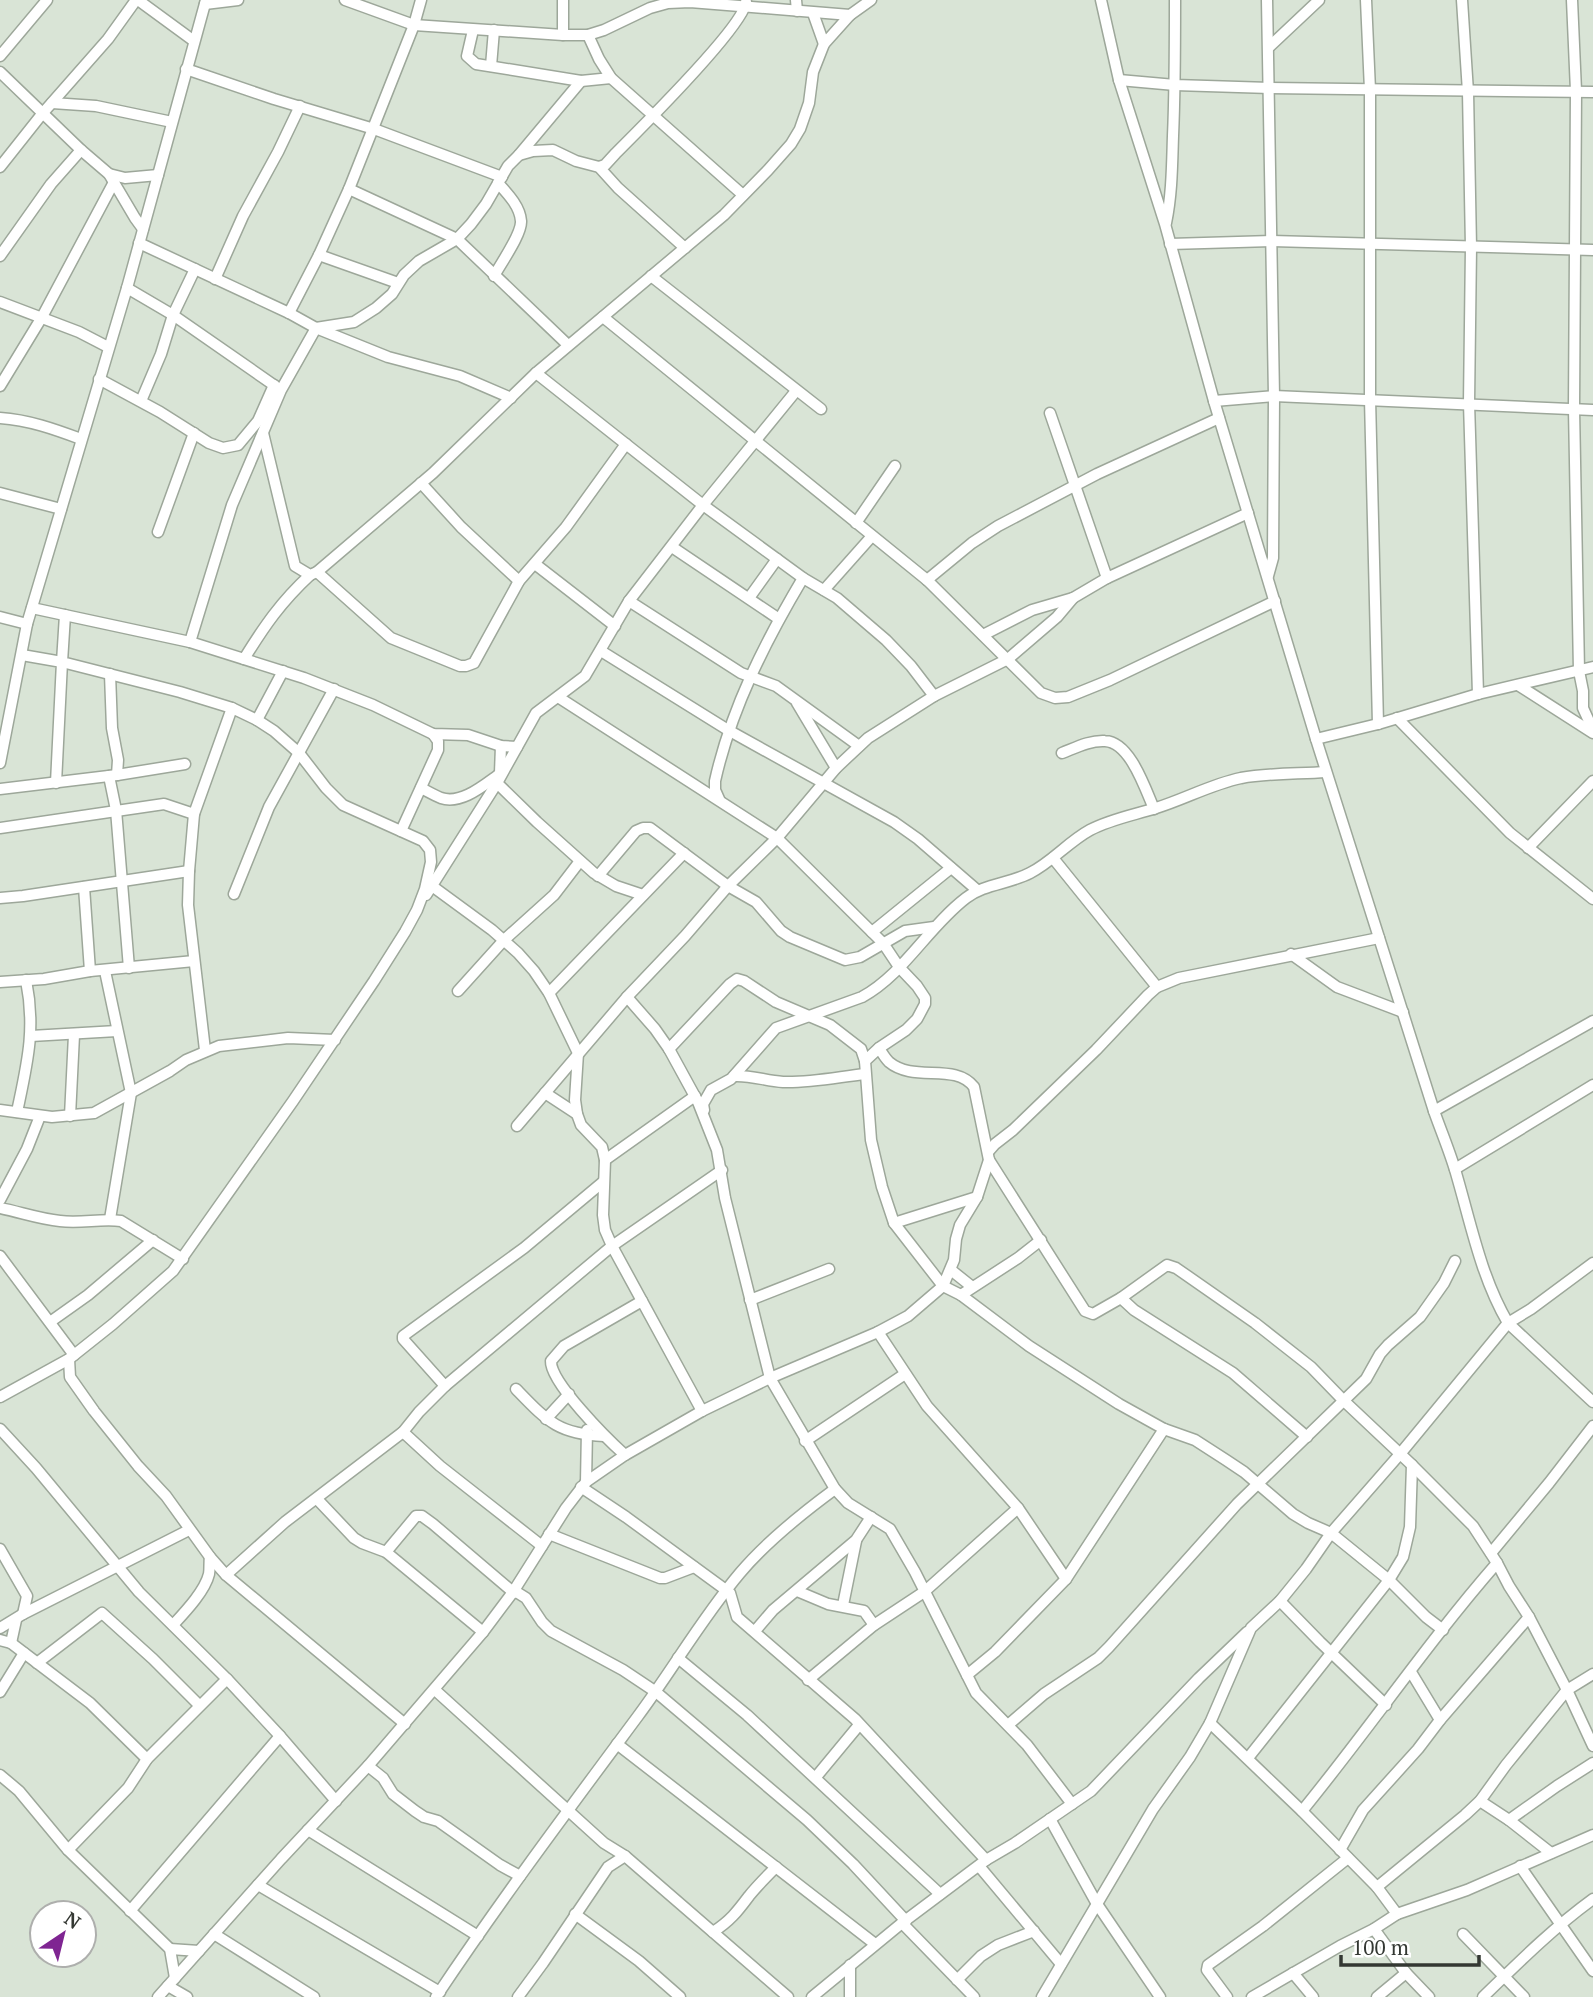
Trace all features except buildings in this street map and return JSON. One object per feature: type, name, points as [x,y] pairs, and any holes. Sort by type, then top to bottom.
[{"type":"street","points":[[0,167],[41,114],[108,39],[137,0],[194,41]]},
{"type":"street","points":[[0,763],[27,624],[127,288],[205,2],[238,0]]},
{"type":"street","points":[[345,0],[414,25],[563,35],[588,35],[650,8],[690,1],[796,6],[813,13],[850,15]]},
{"type":"street","points":[[289,313],[349,189],[414,25],[421,0]]},
{"type":"street","points":[[563,0],[563,35]]},
{"type":"street","points":[[244,659],[266,622],[288,595],[421,483],[568,345],[724,215],[776,161],[800,129],[824,44],[850,15],[871,0]]},
{"type":"street","points":[[1101,0],[1119,80],[1165,224],[1219,418],[1326,772],[1455,1169],[1483,1269],[1507,1323],[1593,1402]]},
{"type":"street","points":[[1165,224],[1172,180],[1175,0]]},
{"type":"street","points":[[1267,0],[1275,396],[1273,558],[1268,578]]},
{"type":"street","points":[[1269,47],[1319,0]]},
{"type":"street","points":[[1366,0],[1370,90],[1370,399],[1378,724]]},
{"type":"street","points":[[1462,0],[1468,92],[1471,247],[1469,404],[1478,694]]},
{"type":"street","points":[[1572,0],[1576,91],[1574,409],[1579,671],[1583,708],[1593,731]]},
{"type":"street","points":[[0,56],[45,1]]},
{"type":"street","points":[[599,167],[611,159],[701,64],[736,22],[746,3]]},
{"type":"street","points":[[813,13],[824,44]]},
{"type":"street","points":[[474,30],[467,56],[477,64],[581,82],[611,78]]},
{"type":"street","points":[[491,66],[494,30]]},
{"type":"street","points":[[588,35],[611,78],[743,195]]},
{"type":"street","points":[[186,69],[374,129],[500,180],[518,210],[521,221],[519,230],[494,276]]},
{"type":"street","points":[[0,72],[41,114],[112,178],[143,229]]},
{"type":"street","points":[[1119,80],[1270,88],[1593,92]]},
{"type":"street","points":[[99,379],[141,401],[209,443],[223,448],[239,445],[258,421],[316,328],[354,322],[392,294],[404,275],[419,261],[457,239],[471,225],[508,166],[581,82]]},
{"type":"street","points":[[52,103],[96,106],[172,122]]},
{"type":"street","points":[[215,279],[243,216],[278,152],[299,106]]},
{"type":"street","points":[[0,256],[51,184],[81,150]]},
{"type":"street","points":[[519,155],[553,150],[599,167],[685,247]]},
{"type":"street","points":[[112,178],[158,175]]},
{"type":"street","points":[[0,386],[42,317],[112,178]]},
{"type":"street","points":[[349,189],[457,239],[568,345]]},
{"type":"street","points":[[1170,244],[1272,242],[1593,250]]},
{"type":"street","points":[[139,243],[316,328],[388,357],[460,376],[511,398]]},
{"type":"street","points":[[319,255],[398,283]]},
{"type":"street","points":[[141,401],[161,354],[173,315],[195,269]]},
{"type":"street","points":[[651,276],[821,409]]},
{"type":"street","points":[[127,288],[173,315],[278,387]]},
{"type":"street","points":[[0,302],[79,332],[108,347]]},
{"type":"street","points":[[603,317],[927,580],[1041,693],[1055,698],[1068,697],[1110,680],[1275,601]]},
{"type":"street","points":[[536,373],[703,505],[803,578],[837,598],[887,640],[934,696]]},
{"type":"street","points":[[190,642],[232,505],[263,433],[278,387]]},
{"type":"street","points":[[0,1397],[71,1357],[158,1287],[183,1259],[374,981],[536,713],[585,676],[629,601],[796,391]]},
{"type":"street","points":[[1214,401],[1275,396],[1593,410]]},
{"type":"street","points":[[1050,414],[1107,578]]},
{"type":"street","points":[[0,418],[28,421],[81,439]]},
{"type":"street","points":[[927,580],[972,543],[998,526],[1074,486],[1219,418]]},
{"type":"street","points":[[158,533],[194,433]]},
{"type":"street","points":[[263,433],[295,566],[329,581],[391,638],[466,667],[478,658],[519,581],[566,527],[626,444]]},
{"type":"street","points":[[251,461],[271,468]]},
{"type":"street","points":[[856,523],[895,466]]},
{"type":"street","points":[[421,483],[461,527],[519,581]]},
{"type":"street","points":[[0,493],[61,509]]},
{"type":"street","points":[[984,635],[1032,610],[1073,598],[1107,578],[1248,513]]},
{"type":"street","points":[[824,590],[872,536]]},
{"type":"street","points":[[672,547],[779,619]]},
{"type":"street","points":[[749,598],[776,559]]},
{"type":"street","points":[[328,562],[329,581]]},
{"type":"street","points":[[535,564],[615,626]]},
{"type":"street","points":[[719,799],[715,782],[728,730],[779,619],[803,578]]},
{"type":"street","points":[[517,1126],[628,997],[728,886],[778,838],[836,768],[859,746],[934,696],[1008,659],[1057,617],[1073,598]]},
{"type":"street","points":[[629,601],[741,673],[776,686],[859,746]]},
{"type":"street","points":[[32,608],[190,642],[334,689],[433,734],[468,735],[501,746],[517,747]]},
{"type":"street","points":[[56,783],[65,615]]},
{"type":"street","points":[[0,617],[27,624]]},
{"type":"street","points":[[601,651],[728,730],[894,822],[977,890]]},
{"type":"street","points":[[22,655],[62,662],[180,692],[232,708],[257,720],[299,753],[337,800],[423,841],[430,850],[431,862],[417,910]]},
{"type":"street","points":[[1316,739],[1378,724],[1478,694],[1593,667]]},
{"type":"street","points":[[257,720],[283,671]]},
{"type":"street","points":[[110,674],[112,728],[121,774],[113,794],[129,968]]},
{"type":"street","points":[[1518,685],[1593,731]]},
{"type":"street","points":[[234,894],[269,807],[334,689]]},
{"type":"street","points":[[558,697],[778,838],[883,943],[899,967],[917,986],[925,998],[925,1004],[917,1019],[906,1030],[865,1061]]},
{"type":"street","points":[[795,700],[836,768]]},
{"type":"street","points":[[205,1050],[188,905],[194,814],[232,708]]},
{"type":"street","points":[[1396,718],[1510,833],[1593,899]]},
{"type":"street","points":[[401,831],[438,750],[438,741],[433,734]]},
{"type":"street","points":[[1062,752],[1096,741],[1119,744],[1141,778],[1154,809]]},
{"type":"street","points":[[501,746],[500,776],[537,822],[598,876],[616,886],[643,895]]},
{"type":"street","points":[[0,789],[185,764]]},
{"type":"street","points":[[704,1115],[703,1104],[711,1090],[734,1076],[776,1028],[871,992],[899,967],[934,927],[977,890],[1020,878],[1045,865],[1086,832],[1104,823],[1186,799],[1213,786],[1242,778],[1326,772]]},
{"type":"street","points":[[113,794],[121,774]]},
{"type":"street","points":[[421,788],[443,799],[456,799],[500,776]]},
{"type":"street","points":[[1528,848],[1593,781]]},
{"type":"street","points":[[173,806],[199,797]]},
{"type":"street","points":[[0,828],[164,804],[194,814]]},
{"type":"street","points":[[598,876],[636,831],[650,828],[728,886],[756,902],[781,931],[845,960],[860,957],[905,931],[934,927]]},
{"type":"street","points":[[549,993],[684,853]]},
{"type":"street","points":[[1053,858],[1157,987]]},
{"type":"street","points":[[458,991],[504,940],[554,895],[580,861]]},
{"type":"street","points":[[872,932],[951,868]]},
{"type":"street","points":[[0,898],[190,871]]},
{"type":"street","points":[[432,886],[504,940],[534,971],[549,993],[578,1053],[575,1100],[577,1114],[581,1125],[602,1147],[605,1160],[603,1215],[606,1230],[612,1246],[702,1411]]},
{"type":"street","points":[[84,887],[90,971]]},
{"type":"street","points":[[158,1997],[435,1690],[513,1592],[584,1484],[625,1455],[702,1411],[908,1316],[943,1286],[954,1260],[960,1225],[976,1197],[995,1144],[1087,1059],[1157,987],[1179,978],[1379,938]]},
{"type":"street","points":[[1291,954],[1337,988],[1402,1012]]},
{"type":"street","points":[[0,982],[194,961]]},
{"type":"street","points":[[105,971],[131,1093],[110,1219]]},
{"type":"street","points":[[669,1049],[737,979],[776,1002],[830,1025],[854,1042],[861,1049],[865,1061],[871,1140],[894,1223],[943,1286],[961,1294],[1029,1346],[1119,1404],[1164,1429],[1195,1440],[1226,1460],[1293,1514],[1331,1533],[1389,1580],[1443,1630]]},
{"type":"street","points":[[17,1112],[31,1036],[26,980]]},
{"type":"street","points":[[628,997],[669,1049],[704,1115],[717,1150],[725,1198],[770,1378],[835,1489],[848,1503],[890,1529],[915,1572],[976,1693],[1027,1745],[1072,1804]]},
{"type":"street","points":[[1434,1111],[1593,1021]]},
{"type":"street","points":[[31,1036],[117,1031]]},
{"type":"street","points":[[70,1116],[74,1035]]},
{"type":"street","points":[[0,1110],[40,1116],[94,1113],[205,1050],[288,1038],[335,1040]]},
{"type":"street","points":[[879,1048],[887,1061],[907,1071],[957,1075],[974,1087],[980,1125],[989,1156],[1085,1311],[1093,1314],[1121,1298],[1167,1265],[1177,1268],[1294,1353],[1412,1465],[1473,1526],[1491,1553],[1529,1617],[1593,1746]]},
{"type":"street","points":[[734,1076],[748,1075],[785,1082],[864,1074]]},
{"type":"street","points":[[1455,1169],[1593,1085]]},
{"type":"street","points":[[545,1093],[577,1114]]},
{"type":"street","points":[[605,1160],[695,1096]]},
{"type":"street","points":[[0,1200],[27,1149],[40,1116]]},
{"type":"street","points":[[226,1575],[285,1522],[402,1432],[445,1386],[612,1246],[722,1170]]},
{"type":"street","points":[[445,1386],[403,1336],[524,1248],[603,1182]]},
{"type":"street","points":[[894,1223],[976,1197]]},
{"type":"street","points":[[0,1209],[58,1221],[121,1221],[183,1259]]},
{"type":"street","points":[[50,1322],[88,1295],[153,1240]]},
{"type":"street","points":[[961,1294],[1041,1240]]},
{"type":"street","points":[[0,1256],[50,1322],[71,1357],[70,1377],[138,1466],[166,1496],[209,1557],[226,1575],[405,1724]]},
{"type":"street","points":[[1008,1725],[1044,1694],[1103,1653],[1137,1618],[1257,1484],[1366,1379],[1380,1354],[1420,1317],[1444,1283],[1455,1261]]},
{"type":"street","points":[[812,1997],[875,1944],[983,1863],[1091,1791],[1280,1601],[1331,1533],[1400,1454],[1507,1323],[1531,1309],[1593,1263]]},
{"type":"street","points":[[750,1300],[829,1269]]},
{"type":"street","points":[[951,1270],[971,1286]]},
{"type":"street","points":[[1121,1298],[1134,1311],[1233,1373],[1307,1437]]},
{"type":"street","points":[[625,1455],[604,1436],[558,1382],[551,1368],[551,1360],[564,1346],[642,1301]]},
{"type":"street","points":[[878,1332],[927,1406],[1018,1508],[1066,1579]]},
{"type":"street","points":[[806,1441],[905,1374]]},
{"type":"street","points":[[516,1389],[545,1419],[561,1429],[604,1436]]},
{"type":"street","points":[[545,1419],[569,1394]]},
{"type":"street","points":[[584,1484],[586,1414]]},
{"type":"street","points":[[1491,1553],[1593,1426]]},
{"type":"street","points":[[0,1429],[139,1592],[227,1679],[335,1801]]},
{"type":"street","points":[[967,1675],[995,1652],[1066,1579],[1164,1429]]},
{"type":"street","points":[[402,1432],[440,1466],[542,1546]]},
{"type":"street","points":[[1248,1758],[1389,1580],[1403,1557],[1410,1527],[1412,1465]]},
{"type":"street","points":[[584,1484],[730,1593],[737,1617],[859,1725],[983,1863],[1061,1964]]},
{"type":"street","points":[[258,1885],[438,1994],[520,1876],[656,1692],[706,1616],[760,1551],[835,1489]]},
{"type":"street","points":[[317,1499],[354,1538],[386,1552],[483,1632]]},
{"type":"street","points":[[808,1680],[874,1625],[925,1592],[1018,1508]]},
{"type":"street","points":[[386,1552],[419,1515],[513,1592],[526,1598],[542,1622],[551,1630],[623,1670],[656,1692],[821,1833],[974,1997]]},
{"type":"street","points":[[755,1631],[773,1610],[856,1541],[871,1517]]},
{"type":"street","points":[[0,1628],[189,1530]]},
{"type":"street","points":[[549,1534],[660,1577],[665,1578],[694,1567]]},
{"type":"street","points":[[843,1605],[856,1541]]},
{"type":"street","points":[[0,1549],[27,1596],[11,1643]]},
{"type":"street","points":[[173,1625],[206,1581],[209,1557]]},
{"type":"street","points":[[1302,1811],[1497,1563]]},
{"type":"street","points":[[797,1591],[828,1604],[864,1611],[874,1625]]},
{"type":"street","points":[[1280,1601],[1386,1705]]},
{"type":"street","points":[[37,1663],[102,1613],[199,1705]]},
{"type":"street","points":[[1340,1850],[1363,1810],[1529,1617]]},
{"type":"street","points":[[1042,1997],[1153,1810],[1210,1723],[1251,1628]]},
{"type":"street","points":[[0,1640],[11,1643],[90,1703],[147,1759]]},
{"type":"street","points":[[0,1692],[24,1653]]},
{"type":"street","points":[[678,1658],[816,1777],[940,1895]]},
{"type":"street","points":[[1411,1672],[1440,1720]]},
{"type":"street","points":[[1377,1887],[1480,1801],[1567,1690],[1593,1674]]},
{"type":"street","points":[[68,1850],[128,1788],[147,1759],[227,1679]]},
{"type":"street","points":[[435,1690],[604,1843],[625,1856],[788,1997]]},
{"type":"street","points":[[1210,1723],[1377,1887],[1397,1914]]},
{"type":"street","points":[[816,1777],[859,1725]]},
{"type":"street","points":[[130,1911],[280,1736]]},
{"type":"street","points":[[617,1744],[875,1944]]},
{"type":"street","points":[[1509,1820],[1593,1763]]},
{"type":"street","points":[[368,1766],[383,1778],[393,1794],[415,1811],[438,1821],[520,1876]]},
{"type":"street","points":[[0,1775],[19,1791],[68,1850],[170,1949],[199,1951]]},
{"type":"street","points":[[1480,1801],[1551,1853]]},
{"type":"street","points":[[1050,1819],[1097,1904],[1160,1997]]},
{"type":"street","points":[[308,1830],[478,1936]]},
{"type":"street","points":[[1252,1997],[1397,1914],[1467,1890],[1593,1835]]},
{"type":"street","points":[[604,1843],[608,1867]]},
{"type":"street","points":[[518,1997],[608,1867],[625,1856]]},
{"type":"street","points":[[1227,1997],[1207,1970],[1208,1965],[1263,1926],[1348,1858]]},
{"type":"street","points":[[1520,1866],[1593,1971]]},
{"type":"street","points":[[713,1932],[743,1907],[748,1897],[776,1867]]},
{"type":"street","points":[[1483,1997],[1560,1923],[1593,1899]]},
{"type":"street","points":[[575,1914],[639,1961],[680,1997]]},
{"type":"street","points":[[1374,1929],[1406,1973],[1429,1997]]},
{"type":"street","points":[[957,1980],[981,1956],[998,1945],[1034,1931]]},
{"type":"street","points":[[214,1934],[314,1997]]},
{"type":"street","points":[[1463,1934],[1524,1997]]},
{"type":"street","points":[[170,1949],[171,1982],[187,1997]]},
{"type":"street","points":[[850,1965],[850,1997]]},
{"type":"street","points":[[1293,1973],[1313,1997]]},
{"type":"street","points":[[1377,1997],[1406,1973]]}]
